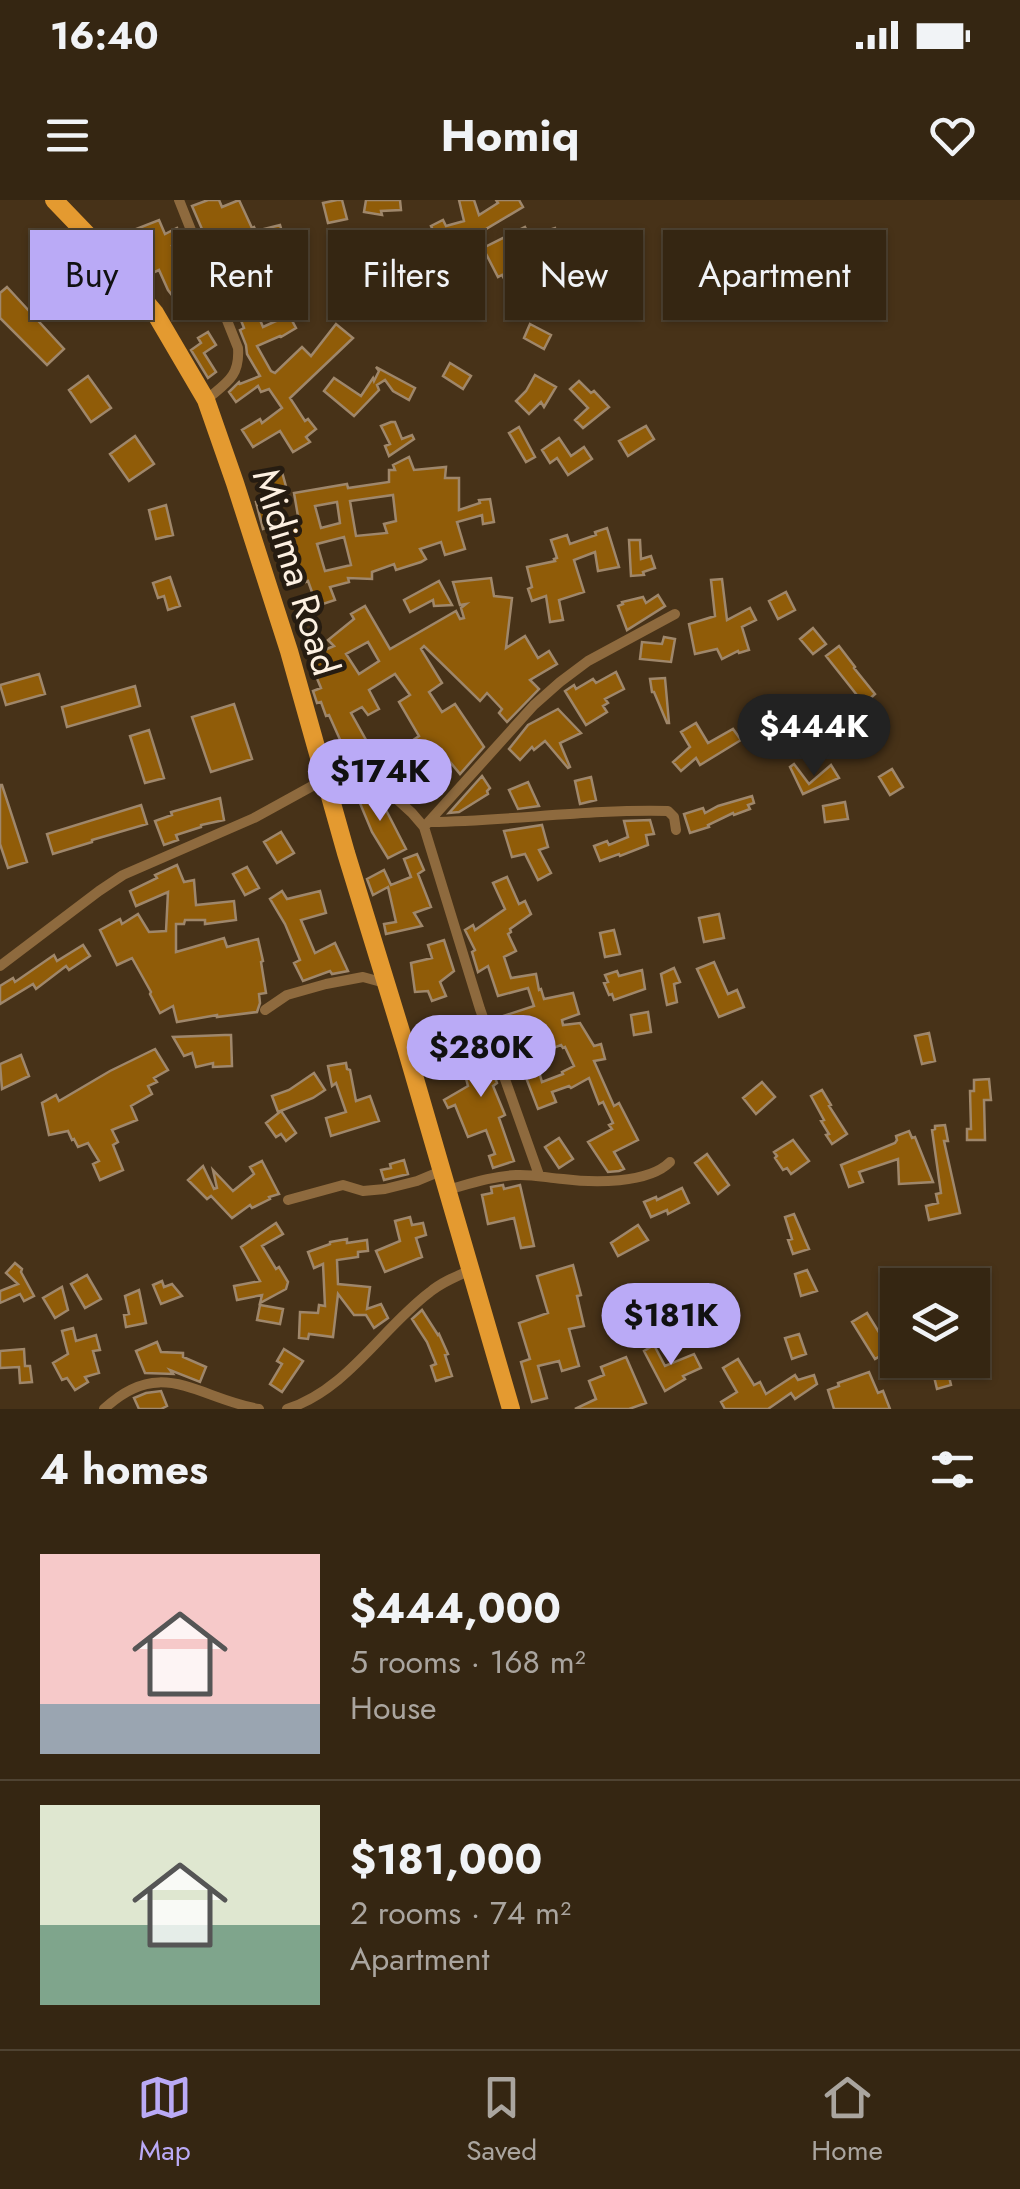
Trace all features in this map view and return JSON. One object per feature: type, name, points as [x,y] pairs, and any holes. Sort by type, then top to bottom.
[{"type":"main road","name":"Midima Road","points":[[54,200],[155,313],[206,400],[289,651],[510,1409]]},
{"type":"street","points":[[179,200],[238,348],[240,363],[235,374],[206,400]]},
{"type":"street","points":[[428,824],[534,705],[560,682],[588,661],[674,614]]},
{"type":"street","points":[[0,966],[123,875],[254,818],[325,779],[364,777],[428,824],[480,1009],[539,1175]]},
{"type":"street","points":[[428,824],[668,810],[676,830]]},
{"type":"street","points":[[265,1010],[287,996],[326,984],[363,977],[386,983]]},
{"type":"street","points":[[288,1200],[343,1184],[369,1192],[417,1180],[539,1175],[610,1180],[648,1175],[670,1162]]},
{"type":"street","points":[[288,1409],[335,1382],[431,1290],[471,1270]]},
{"type":"street","points":[[104,1409],[122,1394],[152,1382],[188,1386],[240,1406],[259,1409]]},
{"type":"building","points":[[219,200],[222,207],[239,200],[256,230],[202,230],[192,206]]},
{"type":"building","points":[[342,200],[347,219],[328,223],[323,203]]},
{"type":"building","points":[[366,200],[400,200],[401,210],[381,211],[382,215],[364,212]]},
{"type":"building","points":[[459,200],[474,200],[479,215],[498,203],[496,200],[519,200],[523,207],[484,230],[433,230],[431,226],[443,220],[446,226],[464,221]]},
{"type":"building","points":[[159,220],[165,234],[173,230],[173,296],[159,270],[153,273],[153,230],[134,230]]},
{"type":"building","points":[[505,237],[505,280],[502,275],[498,277],[485,247]]},
{"type":"building","points":[[7,287],[30,312],[30,320],[37,320],[64,349],[47,365],[0,318],[0,293]]},
{"type":"building","points":[[241,320],[260,320],[263,327],[278,320],[292,320],[296,328],[257,346],[275,373],[302,347],[311,356],[336,324],[353,338],[290,398],[305,421],[308,419],[316,429],[306,437],[310,442],[293,452],[280,431],[253,447],[242,430],[260,419],[262,423],[282,408],[269,389],[261,392],[258,386],[236,402],[229,392],[239,382],[260,376],[247,354],[240,330],[244,328]]},
{"type":"building","points":[[530,324],[551,335],[544,349],[524,338]]},
{"type":"building","points":[[208,332],[216,345],[204,353],[216,372],[208,378],[191,350],[201,343],[198,338]]},
{"type":"building","points":[[450,363],[471,376],[463,389],[443,376]]},
{"type":"building","points":[[376,367],[415,388],[409,400],[393,391],[385,380],[354,416],[324,391],[334,378],[361,396],[373,378],[374,381],[379,371]]},
{"type":"building","points":[[535,375],[556,387],[544,407],[541,402],[529,414],[516,401]]},
{"type":"building","points":[[88,376],[111,408],[91,422],[69,390]]},
{"type":"building","points":[[579,381],[609,407],[583,428],[575,420],[588,408],[570,389]]},
{"type":"building","points":[[395,422],[402,439],[412,435],[414,439],[389,456],[385,446],[390,444],[381,426]]},
{"type":"building","points":[[646,426],[654,439],[628,456],[619,441]]},
{"type":"building","points":[[519,427],[535,457],[526,462],[509,433]]},
{"type":"building","points":[[135,436],[154,464],[129,481],[110,454]]},
{"type":"building","points":[[559,438],[571,456],[584,447],[592,459],[568,475],[557,458],[550,463],[542,450]]},
{"type":"building","points":[[409,457],[414,470],[446,467],[445,478],[459,478],[459,510],[490,499],[494,522],[483,524],[482,515],[457,522],[465,549],[445,555],[441,542],[420,549],[426,559],[421,562],[396,570],[394,564],[372,572],[372,579],[348,578],[349,582],[330,587],[335,600],[317,606],[308,581],[298,585],[286,547],[280,548],[275,529],[299,522],[294,493],[389,482],[389,470],[395,470],[393,465]],"holes":[[[393,495],[396,521],[384,524],[387,533],[356,536],[350,501]],[[337,502],[340,523],[321,528],[315,506]],[[344,537],[351,565],[325,571],[317,544]]]},
{"type":"building","points":[[282,472],[287,490],[270,494],[266,475]]},
{"type":"building","points":[[268,499],[274,526],[263,529],[256,502]]},
{"type":"building","points":[[166,505],[173,535],[156,539],[149,510]]},
{"type":"building","points":[[607,528],[619,567],[598,571],[595,552],[574,560],[584,592],[559,600],[563,620],[550,622],[546,596],[532,601],[527,567],[555,561],[551,540],[567,535],[570,544]]},
{"type":"building","points":[[629,540],[640,540],[641,559],[651,556],[655,568],[643,572],[644,575],[631,576]]},
{"type":"building","points":[[170,577],[180,606],[168,610],[164,596],[158,598],[153,583]]},
{"type":"building","points":[[491,578],[494,596],[512,598],[506,648],[525,636],[538,658],[549,651],[557,664],[530,680],[539,689],[507,722],[499,713],[502,709],[487,693],[480,701],[424,646],[421,649],[442,683],[429,692],[442,712],[455,704],[484,747],[460,774],[441,751],[432,756],[426,747],[402,764],[394,753],[419,736],[399,702],[410,695],[395,674],[369,690],[379,709],[368,715],[362,707],[351,713],[384,772],[378,775],[367,769],[358,749],[346,753],[329,715],[326,716],[321,702],[317,703],[313,691],[321,688],[308,657],[334,646],[328,640],[354,619],[351,614],[365,606],[390,649],[456,611],[460,619],[464,618],[461,608],[466,604],[460,605],[453,582]],"holes":[[[368,642],[379,661],[359,674],[346,654]]]},
{"type":"building","points":[[722,579],[727,620],[750,608],[756,620],[742,627],[749,650],[722,659],[717,649],[695,654],[689,624],[715,616],[711,580]]},
{"type":"building","points":[[439,581],[452,605],[434,606],[433,600],[410,612],[404,600]]},
{"type":"building","points":[[786,592],[795,610],[778,619],[769,601]]},
{"type":"building","points":[[658,595],[665,606],[627,630],[618,606],[643,597],[646,603]]},
{"type":"building","points":[[813,628],[826,644],[813,654],[800,639]]},
{"type":"building","points":[[664,637],[675,639],[671,662],[640,659],[642,642],[662,644]]},
{"type":"building","points":[[839,646],[875,694],[864,704],[826,656]]},
{"type":"building","points":[[616,672],[624,689],[605,699],[608,703],[603,706],[607,712],[586,725],[565,691],[593,679],[596,683]]},
{"type":"building","points":[[39,674],[45,694],[6,705],[0,685]]},
{"type":"building","points":[[665,678],[669,723],[652,692],[650,679]]},
{"type":"building","points":[[135,686],[140,706],[67,727],[62,707]]},
{"type":"building","points":[[826,701],[834,714],[813,727],[823,741],[808,752],[779,711],[790,703],[800,717]]},
{"type":"building","points":[[234,704],[252,759],[211,772],[192,717]]},
{"type":"building","points":[[558,709],[581,733],[560,743],[570,767],[545,741],[534,750],[532,747],[520,760],[509,749],[528,725]]},
{"type":"building","points":[[696,723],[708,743],[733,729],[741,740],[700,765],[696,758],[681,771],[673,762],[690,747],[681,732]]},
{"type":"building","points":[[149,730],[164,778],[145,783],[130,736]]},
{"type":"building","points":[[794,764],[809,784],[831,765],[839,778],[803,794],[790,767]]},
{"type":"building","points":[[892,769],[903,787],[890,795],[879,777]]},
{"type":"building","points":[[482,776],[490,788],[488,794],[459,812],[449,813]]},
{"type":"building","points":[[591,777],[596,800],[580,804],[575,781]]},
{"type":"building","points":[[528,782],[539,806],[518,809],[509,790]]},
{"type":"building","points":[[352,784],[366,788],[376,812],[385,808],[406,849],[388,858],[372,832]]},
{"type":"building","points":[[0,785],[27,862],[8,868],[0,844]]},
{"type":"building","points":[[752,796],[754,803],[748,805],[750,809],[690,833],[684,814],[703,808],[705,813]]},
{"type":"building","points":[[220,798],[224,820],[176,835],[178,840],[164,845],[155,821],[172,815],[171,812]]},
{"type":"building","points":[[845,802],[848,819],[825,822],[823,806]]},
{"type":"building","points":[[141,805],[147,824],[53,854],[47,834]]},
{"type":"building","points":[[650,820],[654,834],[646,835],[648,845],[600,861],[594,846],[628,837],[624,821]]},
{"type":"building","points":[[542,825],[548,847],[539,850],[551,873],[538,880],[525,854],[512,857],[504,831]]},
{"type":"building","points":[[281,832],[294,853],[277,863],[264,842]]},
{"type":"building","points":[[417,854],[424,870],[418,874],[431,907],[414,913],[422,926],[386,934],[384,924],[396,922],[388,887],[373,895],[367,879],[384,870],[391,885],[411,877],[404,859]]},
{"type":"building","points":[[177,865],[184,882],[194,880],[196,905],[234,901],[236,920],[205,924],[205,920],[185,920],[184,924],[176,924],[176,952],[224,938],[227,947],[258,939],[266,993],[259,994],[257,1012],[177,1022],[173,1006],[160,1013],[132,958],[117,965],[100,930],[120,919],[122,924],[138,914],[149,932],[166,931],[168,892],[136,906],[130,891]]},
{"type":"building","points":[[247,867],[259,888],[245,895],[233,874]]},
{"type":"building","points":[[507,877],[519,904],[525,901],[531,914],[508,934],[516,951],[504,957],[511,978],[536,974],[544,999],[573,993],[579,1014],[562,1020],[563,1025],[580,1023],[594,1046],[601,1044],[605,1059],[594,1061],[614,1106],[619,1103],[638,1140],[614,1152],[624,1169],[608,1172],[588,1142],[612,1129],[609,1125],[613,1123],[603,1102],[599,1104],[589,1078],[552,1092],[556,1102],[538,1109],[525,1075],[514,1078],[494,1019],[534,1006],[528,988],[498,996],[488,966],[478,972],[472,952],[475,950],[465,930],[473,925],[475,930],[505,909],[493,883]],"holes":[[[561,1045],[574,1066],[542,1082],[534,1055]]]},
{"type":"building","points":[[282,891],[287,899],[320,891],[326,913],[301,920],[315,953],[335,943],[348,971],[330,971],[303,981],[294,963],[300,960],[270,899]]},
{"type":"building","points":[[719,914],[724,938],[704,942],[699,918]]},
{"type":"building","points":[[614,930],[620,954],[605,957],[600,933]]},
{"type":"building","points":[[444,940],[454,971],[440,982],[446,996],[432,1001],[428,991],[415,992],[411,963],[432,958],[428,945]]},
{"type":"building","points":[[83,945],[90,956],[69,970],[66,966],[36,989],[33,984],[0,1004],[0,986],[13,978],[15,982],[54,955],[57,961]]},
{"type":"building","points":[[714,962],[728,994],[737,990],[744,1007],[719,1017],[697,969]]},
{"type":"building","points":[[674,968],[680,982],[674,984],[677,1002],[667,1005],[661,974]]},
{"type":"building","points":[[642,970],[645,989],[614,1000],[609,995],[605,975]]},
{"type":"building","points":[[648,1012],[651,1032],[634,1035],[631,1015]]},
{"type":"building","points":[[472,1022],[497,1083],[493,1086],[505,1115],[499,1118],[514,1161],[493,1168],[489,1156],[495,1154],[486,1130],[468,1137],[455,1105],[448,1108],[444,1100],[468,1086],[464,1071],[476,1068],[459,1025]]},
{"type":"building","points":[[929,1033],[935,1061],[922,1064],[915,1036]]},
{"type":"building","points":[[231,1035],[232,1066],[213,1067],[213,1063],[196,1067],[192,1053],[184,1056],[173,1037]]},
{"type":"building","points":[[155,1049],[168,1070],[148,1086],[152,1094],[131,1106],[137,1120],[112,1130],[118,1142],[113,1145],[123,1170],[100,1180],[93,1164],[99,1161],[88,1143],[78,1147],[68,1131],[49,1135],[42,1103],[56,1095],[59,1101]]},
{"type":"building","points":[[21,1055],[29,1076],[2,1089],[0,1064]]},
{"type":"building","points":[[346,1063],[356,1101],[370,1096],[379,1121],[331,1136],[326,1118],[346,1112],[336,1083],[332,1086],[328,1066]]},
{"type":"building","points":[[314,1073],[325,1090],[278,1112],[272,1096]]},
{"type":"building","points":[[989,1079],[991,1100],[984,1100],[985,1140],[967,1140],[967,1129],[971,1129],[970,1091],[974,1091],[974,1080]]},
{"type":"building","points":[[762,1082],[775,1097],[756,1114],[743,1098]]},
{"type":"building","points":[[822,1090],[847,1134],[832,1144],[811,1096]]},
{"type":"building","points":[[281,1111],[296,1133],[286,1141],[281,1134],[276,1137],[266,1123]]},
{"type":"building","points":[[945,1125],[948,1141],[944,1141],[960,1213],[929,1220],[926,1206],[938,1203],[936,1194],[941,1193],[932,1130]]},
{"type":"building","points":[[909,1131],[933,1182],[899,1184],[898,1159],[859,1172],[863,1182],[849,1187],[841,1165],[895,1143],[896,1136]]},
{"type":"building","points":[[559,1138],[573,1159],[559,1168],[545,1147]]},
{"type":"building","points":[[793,1140],[809,1161],[791,1174],[787,1168],[783,1170],[774,1152]]},
{"type":"building","points":[[707,1154],[729,1185],[718,1194],[695,1163]]},
{"type":"building","points":[[404,1160],[408,1174],[384,1180],[381,1170]]},
{"type":"building","points":[[262,1161],[279,1194],[252,1208],[250,1205],[232,1218],[188,1180],[203,1166],[214,1189],[217,1188],[213,1170],[233,1191],[254,1174],[250,1167]]},
{"type":"building","points":[[503,1185],[504,1189],[520,1185],[534,1246],[521,1248],[514,1218],[488,1224],[482,1195],[492,1193],[491,1187]]},
{"type":"building","points":[[682,1188],[689,1203],[668,1214],[667,1210],[651,1217],[644,1202]]},
{"type":"building","points":[[794,1214],[809,1249],[793,1254],[785,1217]]},
{"type":"building","points":[[410,1217],[412,1225],[423,1223],[426,1235],[416,1238],[422,1257],[385,1272],[376,1251],[400,1241],[395,1221]]},
{"type":"building","points":[[276,1223],[283,1234],[262,1246],[288,1282],[286,1289],[260,1303],[262,1295],[237,1300],[234,1286],[260,1281],[241,1247]]},
{"type":"building","points":[[638,1225],[648,1240],[618,1256],[611,1243]]},
{"type":"building","points":[[347,1239],[347,1243],[367,1240],[368,1251],[337,1260],[338,1284],[370,1287],[367,1309],[381,1304],[388,1318],[374,1328],[366,1315],[354,1315],[338,1294],[333,1337],[309,1334],[308,1339],[299,1338],[300,1312],[318,1313],[319,1305],[325,1306],[323,1264],[314,1268],[308,1252]]},
{"type":"building","points":[[15,1263],[22,1269],[34,1296],[24,1301],[20,1294],[0,1303],[0,1291],[18,1284],[6,1273]]},
{"type":"building","points":[[573,1265],[584,1326],[569,1329],[579,1366],[562,1371],[559,1361],[538,1366],[547,1398],[532,1402],[521,1362],[530,1359],[519,1323],[548,1313],[537,1276]]},
{"type":"building","points":[[807,1270],[817,1291],[801,1296],[795,1274]]},
{"type":"building","points":[[87,1275],[101,1299],[85,1308],[71,1284]]},
{"type":"building","points":[[162,1281],[164,1287],[172,1284],[182,1296],[161,1304],[153,1285]]},
{"type":"building","points":[[62,1287],[68,1310],[55,1318],[43,1298]]},
{"type":"building","points":[[139,1290],[146,1323],[126,1327],[124,1315],[129,1314],[125,1296]]},
{"type":"building","points":[[691,1294],[701,1327],[663,1338],[659,1324],[678,1319],[671,1303]]},
{"type":"building","points":[[260,1305],[283,1309],[280,1324],[257,1320]]},
{"type":"building","points":[[422,1310],[439,1334],[452,1376],[436,1381],[431,1366],[436,1364],[412,1319]]},
{"type":"building","points":[[867,1313],[880,1334],[880,1356],[875,1359],[852,1322]]},
{"type":"building","points":[[73,1328],[76,1341],[96,1335],[100,1350],[93,1351],[99,1373],[85,1377],[88,1382],[75,1390],[67,1378],[62,1380],[53,1363],[68,1354],[62,1331]]},
{"type":"building","points":[[799,1334],[806,1354],[792,1359],[785,1338]]},
{"type":"building","points":[[157,1342],[161,1352],[183,1353],[183,1357],[206,1367],[200,1382],[170,1370],[173,1374],[145,1373],[136,1351]]},
{"type":"building","points":[[654,1345],[665,1366],[694,1354],[701,1368],[665,1391],[644,1351]]},
{"type":"building","points":[[24,1349],[25,1366],[30,1366],[32,1382],[20,1383],[19,1367],[0,1368],[0,1351]]},
{"type":"building","points":[[284,1349],[303,1361],[282,1392],[270,1384],[282,1364],[277,1361]]},
{"type":"building","points":[[626,1357],[646,1403],[629,1409],[575,1409],[596,1399],[589,1381],[604,1375],[601,1367]]},
{"type":"building","points":[[738,1359],[754,1385],[760,1382],[766,1394],[795,1375],[798,1380],[814,1375],[817,1384],[795,1399],[791,1393],[768,1409],[725,1409],[721,1402],[737,1392],[723,1368]]},
{"type":"building","points":[[869,1372],[890,1409],[834,1409],[828,1390]]},
{"type":"building","points":[[934,1378],[949,1378],[951,1385],[937,1389]]},
{"type":"building","points":[[161,1391],[167,1406],[139,1409],[134,1398]]}]
